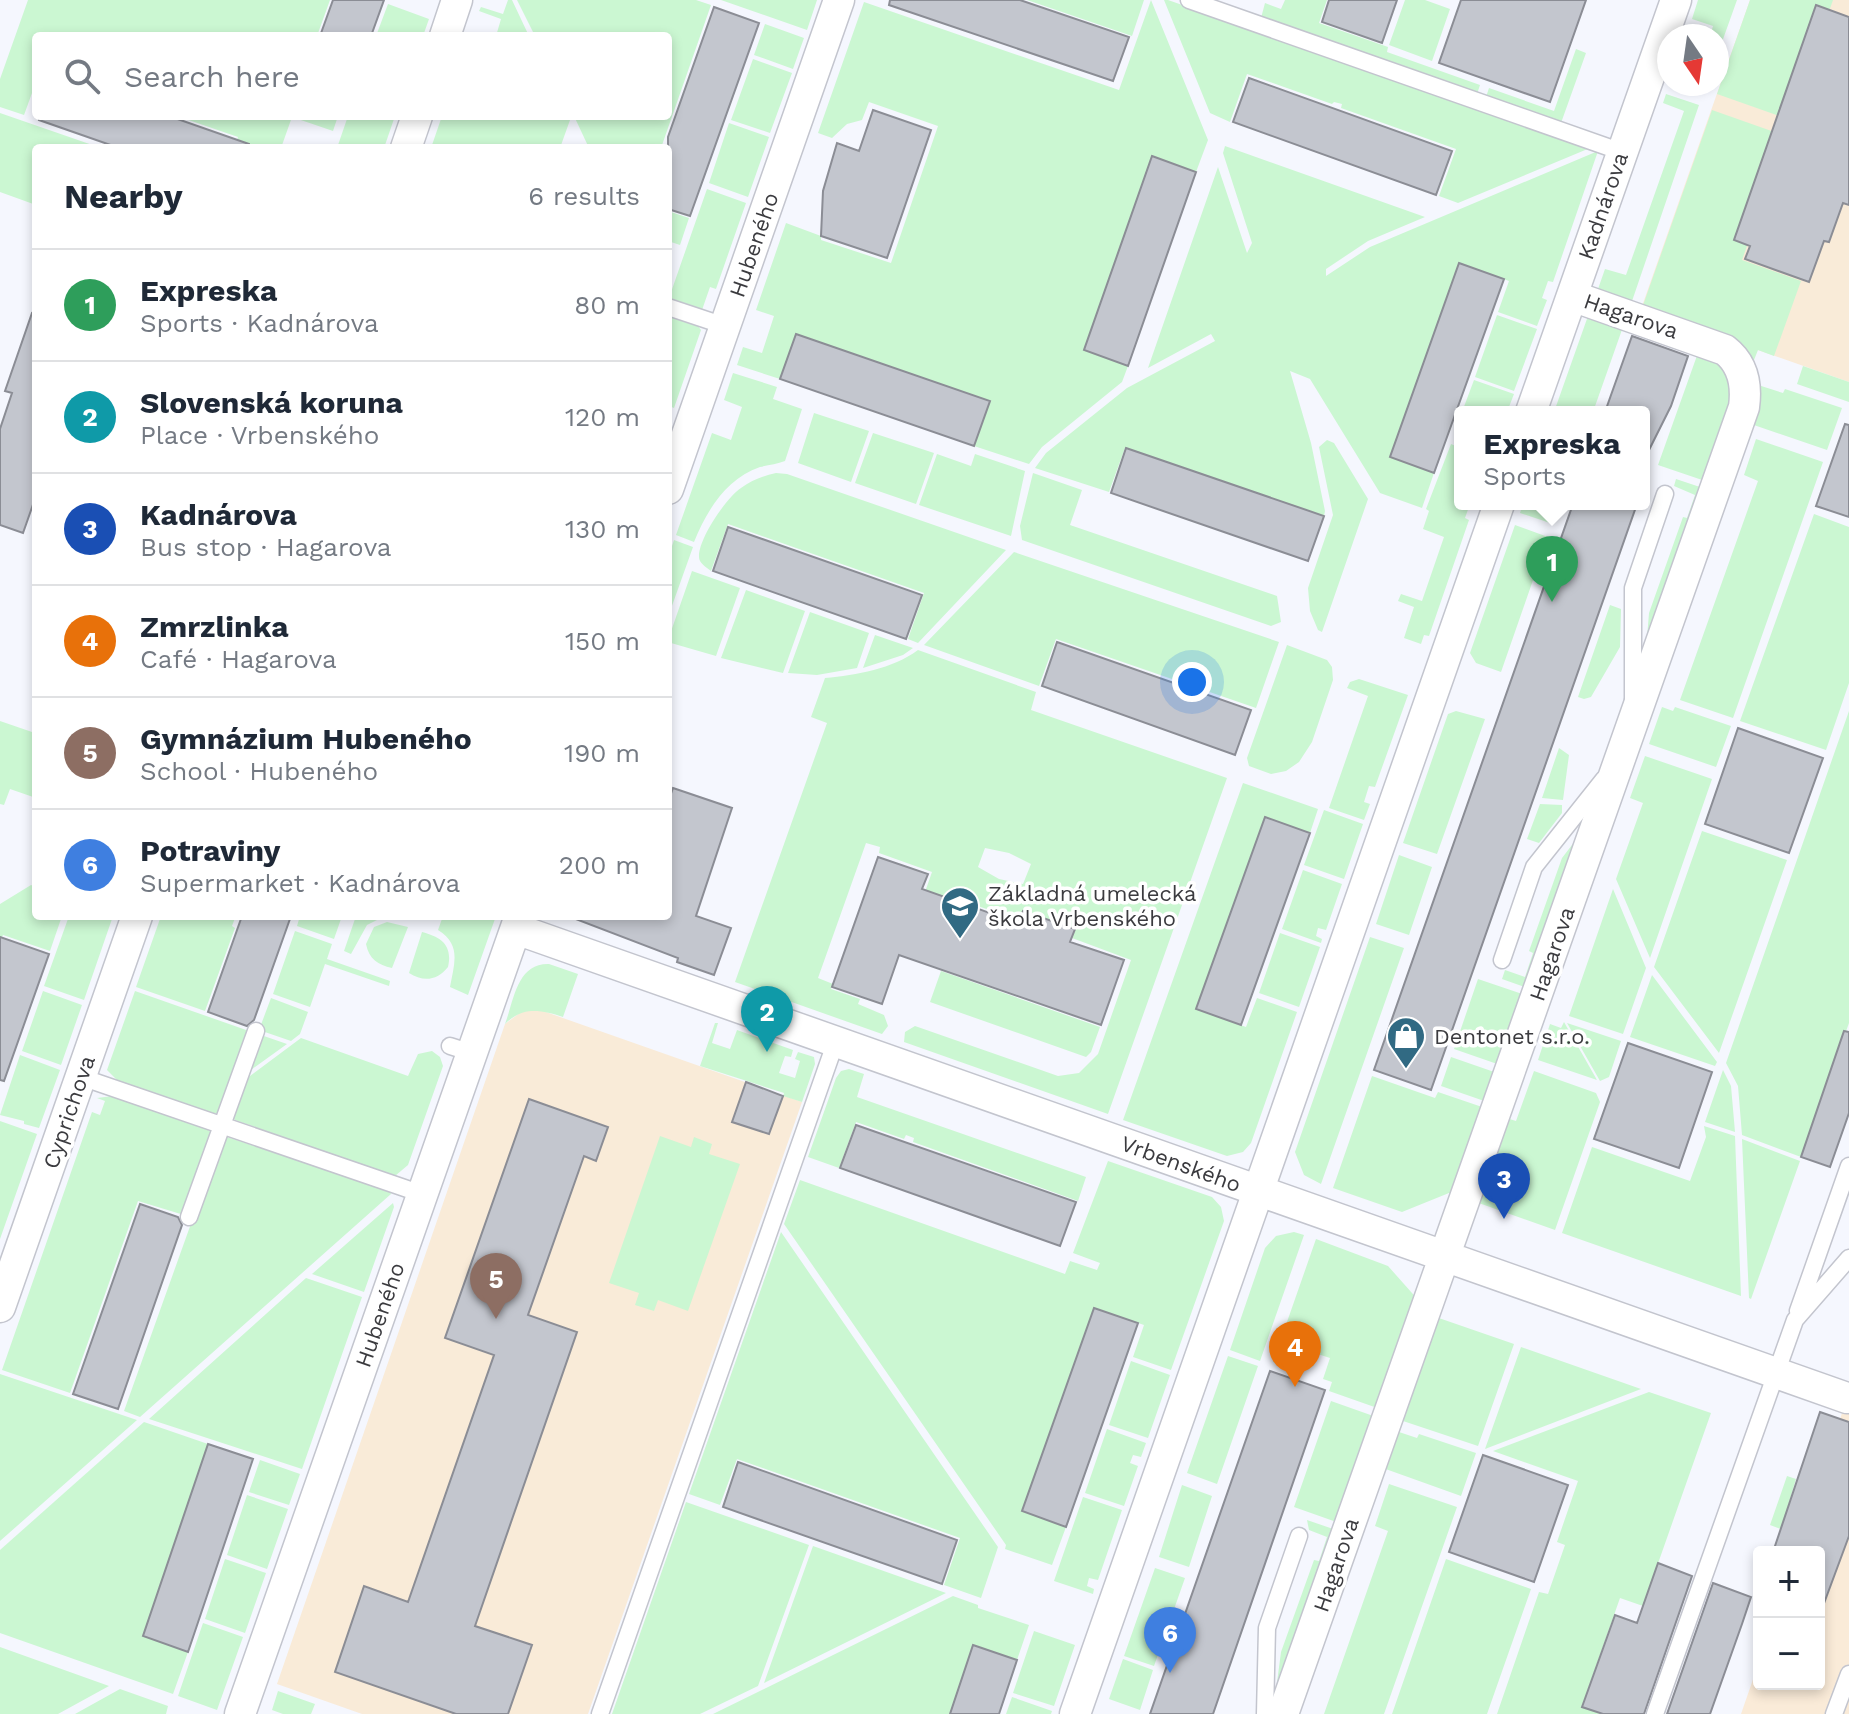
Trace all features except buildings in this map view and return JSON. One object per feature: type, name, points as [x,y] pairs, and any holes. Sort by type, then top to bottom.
[{"type":"street","points":[[446,32],[457,0]]},
{"type":"street","name":"Hubeného","points":[[672,478],[839,0]]},
{"type":"street","name":"Kadnárova","points":[[1533,406],[1676,0]]},
{"type":"street","points":[[407,144],[416,120]]},
{"type":"street","name":"Hagarova","points":[[1283,1714],[1744,407],[1746,389],[1737,362],[1725,350],[1572,296]]},
{"type":"street","points":[[1075,1714],[1097,1624],[1258,1191],[1497,510]]},
{"type":"street","name":"Cyprichova","points":[[0,1307],[7,1266],[81,1077],[136,920]]},
{"type":"street","name":"Hubeného","points":[[245,1713],[422,1194],[461,1050],[518,923]]},
{"type":"street","name":"Vrbenského","points":[[518,923],[836,1041],[1848,1398]]},
{"type":"lane","points":[[1189,0],[1622,152]]},
{"type":"lane","points":[[672,308],[725,326]]},
{"type":"lane","points":[[1633,724],[1633,588],[1665,494]]},
{"type":"lane","points":[[1502,960],[1534,867],[1621,758]]},
{"type":"lane","points":[[189,1217],[256,1031]]},
{"type":"lane","points":[[600,1714],[836,1041]]},
{"type":"lane","points":[[81,1077],[422,1194]]},
{"type":"lane","points":[[1655,1714],[1849,1166]]},
{"type":"lane","points":[[1795,1320],[1849,1258]]},
{"type":"lane","points":[[1265,1714],[1267,1628],[1299,1536]]},
{"type":"lane","points":[[1834,1714],[1849,1674]]},
{"type":"shaded area","points":[[1750,0],[1849,0],[1849,382],[1641,309],[1716,96],[1729,96],[1729,60]]},
{"type":"shaded area","points":[[543,1011],[802,1102],[588,1714],[362,1714],[277,1684],[505,1024],[521,1012]]},
{"type":"shaded area","points":[[1849,1393],[1849,1714],[1741,1714],[1753,1679],[1753,1690],[1825,1690],[1825,1546],[1820,1546],[1840,1419]]},
{"type":"green space","points":[[28,0],[330,0],[318,32],[32,32],[32,93],[24,115],[0,107],[0,79]]},
{"type":"green space","points":[[508,0],[512,0],[527,32],[497,32],[501,19],[479,11],[481,7],[503,14]]},
{"type":"green space","points":[[517,0],[696,0],[711,5],[672,117],[672,32],[533,32]]},
{"type":"green space","points":[[721,0],[817,0],[807,30]]},
{"type":"green space","points":[[1027,0],[1144,0],[1132,36]]},
{"type":"green space","points":[[1151,0],[1208,140],[1196,172],[1152,157],[1084,350],[1128,366],[1122,382],[1042,447],[1029,464],[974,446],[989,401],[796,335],[780,379],[737,365],[743,347],[762,353],[774,316],[756,310],[786,223],[821,236],[821,240],[891,263],[938,126],[869,102],[862,120],[847,124],[832,138],[818,133],[864,2],[1119,90]]},
{"type":"green space","points":[[1164,0],[1590,148],[1458,203],[1439,196],[1456,149],[1341,108],[1342,104],[1332,104],[1247,74],[1230,122],[1210,113]]},
{"type":"green space","points":[[1285,0],[1327,0],[1319,23],[1388,47],[1387,52],[1480,85],[1477,94],[1261,18],[1265,3],[1281,9]]},
{"type":"green space","points":[[1405,0],[1425,0],[1450,9],[1432,61],[1389,45]]},
{"type":"green space","points":[[1698,0],[1737,0],[1728,24],[1707,24],[1692,19]]},
{"type":"green space","points":[[1750,0],[1833,0],[1791,120],[1723,96],[1729,96],[1729,60]]},
{"type":"green space","points":[[388,4],[429,19],[424,32],[378,32]]},
{"type":"green space","points":[[765,24],[804,38],[793,69],[754,55]]},
{"type":"green space","points":[[1576,49],[1586,53],[1561,123],[1486,97],[1489,88],[1554,111]]},
{"type":"green space","points":[[753,59],[792,73],[770,133],[731,120]]},
{"type":"green space","points":[[1665,96],[1672,96],[1699,105],[1630,307],[1599,294],[1598,289],[1605,269],[1626,275],[1684,111],[1663,103]]},
{"type":"green space","points":[[1712,110],[1786,136],[1742,260],[1801,281],[1774,356],[1758,350],[1754,360],[1641,311]]},
{"type":"green space","points":[[0,113],[89,144],[32,144],[32,204],[0,192]]},
{"type":"green space","points":[[189,120],[291,120],[282,144],[235,144],[238,137]]},
{"type":"green space","points":[[301,120],[337,120],[333,131]]},
{"type":"green space","points":[[347,120],[394,120],[385,144],[338,144]]},
{"type":"green space","points":[[441,120],[570,120],[561,144],[432,144]]},
{"type":"green space","points":[[576,120],[671,120],[662,144],[587,144]]},
{"type":"green space","points":[[729,123],[769,137],[748,197],[709,183]]},
{"type":"green space","points":[[1225,146],[1425,217],[1368,241],[1326,269],[1326,276],[1370,247],[1598,151],[1553,282],[1548,281],[1542,298],[1547,300],[1537,326],[1498,312],[1509,281],[1459,263],[1390,457],[1434,473],[1422,508],[1380,493],[1310,379],[1290,371],[1311,443],[1324,516],[1125,448],[1109,492],[1035,468],[1046,453],[1127,388],[1215,341],[1211,334],[1148,368],[1218,167],[1247,253],[1252,243],[1223,153]]},
{"type":"green space","points":[[707,189],[746,203],[716,289],[710,287],[702,310],[673,300],[672,289]]},
{"type":"green space","points":[[672,212],[689,218],[680,245],[672,242]]},
{"type":"green space","points":[[1497,315],[1537,329],[1514,391],[1475,377]]},
{"type":"green space","points":[[1588,316],[1624,324],[1595,406],[1556,406]]},
{"type":"green space","points":[[672,317],[698,326],[701,330],[674,408]]},
{"type":"green space","points":[[1699,350],[1709,353],[1735,382],[1708,482],[1658,465]]},
{"type":"green space","points":[[1803,366],[1849,382],[1849,402],[1797,384]]},
{"type":"green space","points":[[733,373],[777,387],[773,399],[802,409],[785,461],[760,467],[737,479],[712,507],[694,542],[676,535],[712,433],[731,440],[742,407],[724,400]]},
{"type":"green space","points":[[1474,380],[1514,394],[1509,406],[1464,406]]},
{"type":"green space","points":[[1755,384],[1783,393],[1785,389],[1842,408],[1827,450],[1748,423]]},
{"type":"green space","points":[[814,413],[869,431],[851,482],[798,463]]},
{"type":"green space","points":[[873,433],[934,453],[916,504],[855,483]]},
{"type":"green space","points":[[1756,439],[1823,462],[1733,718],[1680,700],[1758,481],[1744,475]]},
{"type":"green space","points":[[1327,440],[1334,443],[1368,499],[1322,632],[1318,630],[1310,611],[1308,588],[1333,515],[1319,447]]},
{"type":"green space","points":[[1451,444],[1454,445],[1454,510],[1468,510],[1465,518],[1469,520],[1429,636],[1424,635],[1421,644],[1404,638],[1414,607],[1398,601],[1401,594],[1422,601],[1444,537],[1423,529],[1429,511],[1426,509]]},
{"type":"green space","points":[[937,454],[971,466],[975,454],[1025,471],[1011,536],[919,505]]},
{"type":"green space","points":[[776,473],[787,474],[1006,550],[918,643],[908,639],[924,593],[728,524],[711,571],[699,557],[703,540],[714,519],[741,488]]},
{"type":"green space","points":[[1033,473],[1082,490],[1070,525],[1277,596],[1281,622],[1271,626],[1022,540],[1020,526]]},
{"type":"green space","points":[[1676,479],[1706,489],[1646,650],[1649,613],[1683,517],[1687,518],[1695,495],[1674,486]]},
{"type":"green space","points":[[1521,510],[1558,510],[1553,524],[1520,513]]},
{"type":"green space","points":[[1814,514],[1849,527],[1849,683],[1826,750],[1740,721]]},
{"type":"green space","points":[[1515,525],[1548,537],[1501,672],[1476,663],[1470,653]]},
{"type":"green space","points":[[674,540],[693,547],[672,606]]},
{"type":"green space","points":[[1014,552],[1279,642],[1256,708],[1056,639],[1039,686],[924,645]]},
{"type":"green space","points":[[692,571],[740,588],[716,656],[672,643],[672,628]]},
{"type":"green space","points":[[746,590],[805,611],[783,673],[721,658]]},
{"type":"green space","points":[[1610,605],[1621,609],[1620,647],[1591,697],[1584,699],[1578,697]]},
{"type":"green space","points":[[810,612],[869,633],[857,668],[817,675],[788,673]]},
{"type":"green space","points":[[875,635],[913,648],[903,655],[863,668]]},
{"type":"green space","points":[[1287,645],[1327,660],[1332,667],[1333,680],[1312,742],[1299,762],[1286,771],[1271,774],[1249,766],[1247,758]]},
{"type":"green space","points":[[918,650],[1036,692],[1031,710],[1227,778],[1108,1114],[904,1042],[905,1032],[915,1026],[1058,1076],[1079,1073],[1098,1054],[1131,960],[1072,938],[1074,929],[1023,911],[1019,920],[963,901],[954,925],[918,912],[932,872],[879,853],[880,847],[866,843],[818,978],[833,984],[831,989],[860,999],[858,1004],[884,1015],[888,1026],[882,1034],[735,982],[827,723],[811,717],[825,678],[874,670]],"holes":[[[985,848],[1009,853],[1031,864],[1023,884],[999,879],[978,867]]]},
{"type":"green space","points":[[1359,679],[1408,695],[1375,787],[1369,786],[1364,802],[1370,804],[1364,820],[1329,808],[1368,696],[1347,688],[1350,682]]},
{"type":"green space","points":[[1662,707],[1673,711],[1675,707],[1731,726],[1716,767],[1649,744]]},
{"type":"green space","points":[[1456,711],[1485,719],[1437,854],[1403,843],[1448,714]]},
{"type":"green space","points":[[1849,711],[1849,1023],[1801,1157],[1742,1135],[1738,1086],[1726,1063]]},
{"type":"green space","points":[[0,721],[32,732],[32,797],[10,789],[4,805],[0,804]]},
{"type":"green space","points":[[1559,748],[1569,755],[1563,800],[1542,798]]},
{"type":"green space","points":[[1645,756],[1712,779],[1650,958],[1616,879],[1643,803],[1630,798]]},
{"type":"green space","points":[[1243,783],[1318,809],[1310,833],[1265,818],[1196,1009],[1246,1027],[1257,998],[1297,1012],[1251,1143],[1243,1152],[1227,1156],[1123,1120]]},
{"type":"green space","points":[[1540,804],[1562,805],[1562,813],[1539,843],[1527,839]]},
{"type":"green space","points":[[1324,810],[1363,824],[1344,879],[1304,865]]},
{"type":"green space","points":[[1585,828],[1530,989],[1502,979],[1505,970],[1525,977],[1533,953],[1529,951],[1562,858]]},
{"type":"green space","points":[[1702,831],[1787,860],[1719,1053],[1654,967]]},
{"type":"green space","points":[[1399,855],[1432,867],[1409,935],[1376,924]]},
{"type":"green space","points":[[1303,870],[1342,884],[1326,930],[1318,928],[1316,936],[1322,939],[1321,943],[1282,929]]},
{"type":"green space","points":[[32,885],[32,920],[61,920],[50,951],[3,935],[0,941],[0,904]]},
{"type":"green space","points":[[1613,889],[1646,968],[1623,1034],[1569,1016]]},
{"type":"green space","points":[[68,920],[112,920],[84,1000],[44,986]]},
{"type":"green space","points":[[160,920],[234,920],[232,926],[235,928],[205,1011],[136,987]]},
{"type":"green space","points":[[299,920],[341,920],[334,939],[297,926]]},
{"type":"green space","points":[[355,920],[377,920],[367,925],[351,954],[344,951]]},
{"type":"green space","points":[[442,920],[495,920],[468,995],[450,987],[453,949],[451,942],[438,930]]},
{"type":"green space","points":[[387,922],[408,927],[392,968],[375,960],[366,944],[374,927]]},
{"type":"green space","points":[[295,931],[332,944],[327,959],[390,981],[389,986],[325,964],[310,1007],[273,994]]},
{"type":"green space","points":[[422,932],[440,939],[449,953],[448,967],[430,979],[409,973]]},
{"type":"green space","points":[[1280,933],[1320,947],[1299,1007],[1259,993]]},
{"type":"green space","points":[[1370,937],[1404,948],[1321,1184],[1304,1175],[1295,1152]]},
{"type":"green space","points":[[549,964],[578,974],[563,1017],[532,1011],[519,1014],[505,1024],[523,976],[538,965]]},
{"type":"green space","points":[[941,971],[1100,1027],[1091,1052],[1086,1057],[930,1002]]},
{"type":"green space","points":[[1652,975],[1717,1062],[1715,1066],[1630,1037]]},
{"type":"green space","points":[[1478,979],[1528,996],[1503,1066],[1454,1049]]},
{"type":"green space","points":[[43,991],[82,1005],[61,1065],[22,1051]]},
{"type":"green space","points":[[135,991],[249,1031],[220,1113],[118,1081],[107,1070]]},
{"type":"green space","points":[[271,998],[308,1012],[300,1034],[291,1041],[259,1030]]},
{"type":"green space","points":[[1564,1022],[1597,1080],[1538,1060],[1550,1024],[1561,1028]]},
{"type":"green space","points":[[715,1023],[718,1023],[712,1043],[730,1049],[737,1030],[793,1050],[791,1057],[785,1056],[779,1073],[795,1078],[800,1061],[795,1059],[798,1052],[814,1057],[815,1064],[802,1102],[783,1096],[784,1093],[700,1066]]},
{"type":"green space","points":[[1567,1023],[1621,1041],[1609,1077],[1600,1081]]},
{"type":"green space","points":[[261,1035],[287,1044],[248,1072]]},
{"type":"green space","points":[[301,1038],[408,1076],[418,1054],[432,1051],[440,1057],[443,1066],[408,1165],[395,1176],[235,1120],[233,1117],[246,1079]]},
{"type":"green space","points":[[20,1055],[60,1070],[39,1128],[0,1115]]},
{"type":"green space","points":[[1451,1057],[1500,1074],[1490,1103],[1441,1086]]},
{"type":"green space","points":[[849,1069],[864,1074],[857,1097],[1086,1177],[1078,1201],[913,1142],[914,1138],[906,1135],[904,1139],[856,1122],[839,1168],[808,1157],[836,1078],[841,1071]]},
{"type":"green space","points":[[1723,1070],[1731,1086],[1735,1132],[1705,1122]]},
{"type":"green space","points":[[1534,1071],[1596,1093],[1600,1102],[1555,1230],[1473,1201],[1503,1117],[1516,1121]]},
{"type":"green space","points":[[1372,1076],[1435,1098],[1438,1092],[1488,1109],[1457,1196],[1449,1193],[1402,1212],[1333,1188]]},
{"type":"green space","points":[[113,1096],[212,1133],[184,1215],[138,1201],[70,1393],[2,1370],[92,1112],[100,1115],[105,1101],[97,1098]]},
{"type":"green space","points":[[0,1121],[37,1134],[0,1239]]},
{"type":"green space","points":[[1704,1126],[1735,1136],[1741,1296],[1562,1233],[1592,1147],[1690,1181],[1706,1137]]},
{"type":"green space","points":[[660,1136],[691,1147],[694,1137],[712,1144],[709,1154],[740,1164],[688,1311],[658,1300],[654,1311],[635,1305],[639,1293],[609,1283]]},
{"type":"green space","points":[[227,1137],[390,1191],[391,1194],[140,1417],[124,1411],[193,1218]]},
{"type":"green space","points":[[1742,1139],[1800,1161],[1751,1299],[1749,1298]]},
{"type":"green space","points":[[1108,1161],[1212,1197],[1221,1207],[1224,1221],[1171,1370],[1133,1357],[1144,1325],[1094,1308],[1022,1511],[1066,1527],[1052,1565],[1005,1549],[1006,1545],[784,1224],[800,1180],[1065,1274],[1070,1261],[1097,1270],[1100,1263],[1073,1253]]},
{"type":"green space","points":[[393,1203],[364,1292],[312,1274]]},
{"type":"green space","points":[[781,1232],[998,1547],[981,1598],[944,1585],[960,1538],[737,1459],[720,1505],[689,1494]]},
{"type":"green space","points":[[1294,1232],[1304,1235],[1260,1361],[1230,1350],[1265,1248],[1276,1236]]},
{"type":"green space","points":[[1316,1239],[1388,1266],[1420,1302],[1383,1410],[1329,1391],[1332,1382],[1323,1379],[1330,1358],[1293,1346],[1285,1366],[1273,1362]]},
{"type":"green space","points":[[306,1278],[362,1297],[302,1469],[149,1419]]},
{"type":"green space","points":[[1433,1316],[1514,1344],[1478,1446],[1397,1419]]},
{"type":"green space","points":[[1521,1347],[1641,1389],[1485,1449]]},
{"type":"green space","points":[[1228,1356],[1258,1366],[1217,1484],[1187,1473]]},
{"type":"green space","points":[[1131,1361],[1170,1375],[1148,1438],[1109,1425]]},
{"type":"green space","points":[[0,1374],[137,1420],[0,1541]]},
{"type":"green space","points":[[1649,1392],[1711,1413],[1643,1606],[1620,1598],[1582,1706],[1602,1714],[1497,1714],[1539,1592],[1548,1594],[1565,1545],[1557,1542],[1578,1481],[1493,1451]]},
{"type":"green space","points":[[1331,1401],[1379,1418],[1342,1524],[1294,1507]]},
{"type":"green space","points":[[144,1422],[208,1444],[143,1636],[188,1652],[173,1694],[0,1633],[0,1550]]},
{"type":"green space","points":[[1107,1429],[1146,1443],[1141,1457],[1133,1455],[1130,1463],[1138,1466],[1124,1506],[1085,1493]]},
{"type":"green space","points":[[1393,1430],[1417,1438],[1419,1434],[1476,1453],[1461,1496],[1380,1467]]},
{"type":"green space","points":[[260,1460],[300,1474],[289,1505],[249,1492]]},
{"type":"green space","points":[[1787,1476],[1796,1479],[1781,1529],[1770,1525]]},
{"type":"green space","points":[[1389,1484],[1457,1507],[1384,1714],[1324,1714],[1388,1531],[1375,1526]]},
{"type":"green space","points":[[1182,1485],[1212,1496],[1189,1567],[1159,1557]]},
{"type":"green space","points":[[247,1495],[288,1509],[267,1569],[227,1555]]},
{"type":"green space","points":[[1083,1497],[1122,1510],[1098,1580],[1089,1578],[1087,1586],[1094,1589],[1093,1594],[1054,1581]]},
{"type":"green space","points":[[686,1502],[809,1545],[758,1686],[700,1714],[612,1714]]},
{"type":"green space","points":[[1307,1520],[1339,1531],[1276,1690],[1281,1652],[1314,1560],[1319,1561],[1327,1537],[1309,1530]]},
{"type":"green space","points":[[813,1546],[946,1593],[764,1683]]},
{"type":"green space","points":[[225,1559],[266,1573],[245,1633],[205,1619]]},
{"type":"green space","points":[[1446,1559],[1531,1589],[1487,1714],[1392,1714]]},
{"type":"green space","points":[[1155,1568],[1185,1578],[1154,1666],[1124,1656]]},
{"type":"green space","points":[[953,1596],[1029,1625],[1017,1660],[973,1645],[950,1714],[713,1714]]},
{"type":"green space","points":[[203,1623],[243,1637],[217,1710],[178,1696]]},
{"type":"green space","points":[[1034,1631],[1075,1645],[1054,1706],[1013,1693]]},
{"type":"green space","points":[[0,1647],[109,1686],[58,1714],[0,1714]]},
{"type":"green space","points":[[1123,1659],[1153,1670],[1140,1710],[1109,1699]]},
{"type":"green space","points":[[120,1689],[168,1706],[166,1714],[75,1714]]},
{"type":"green space","points":[[278,1691],[315,1704],[311,1714],[283,1714],[272,1710]]},
{"type":"green space","points":[[1012,1697],[1052,1711],[1051,1714],[1006,1714]]},
{"type":"place","name":"Expreska","points":[[1552,602]]},
{"type":"place","name":"Základná umelecká škola Vrbenského","points":[[960,940]]},
{"type":"place","name":"Slovenská koruna","points":[[767,1052]]},
{"type":"place","name":"Dentonet s.r.o.","points":[[1406,1070]]},
{"type":"place","name":"Kadnárova","points":[[1504,1219]]},
{"type":"place","name":"Gymnázium Hubeného","points":[[496,1319]]},
{"type":"place","name":"Zmrzlinka","points":[[1295,1387]]},
{"type":"place","name":"Potraviny","points":[[1170,1673]]}]
